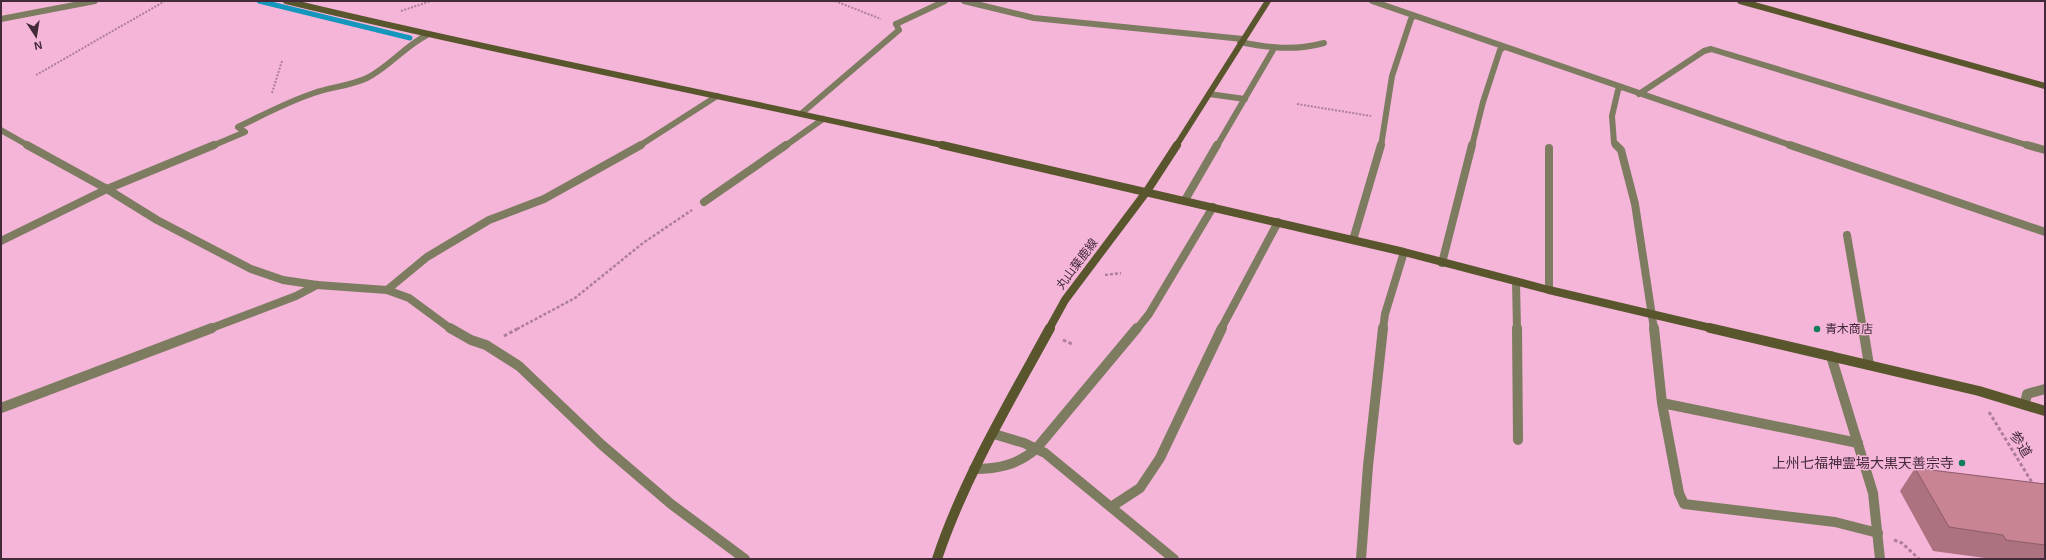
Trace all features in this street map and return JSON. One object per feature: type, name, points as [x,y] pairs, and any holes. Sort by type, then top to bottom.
[{"type":"street","points":[[1,19],[95,1]]},
{"type":"street","points":[[290,1],[427,35],[802,113],[823,119],[1147,191],[1404,252],[1549,290],[1869,365],[2025,404],[2045,411]]},
{"type":"street","points":[[802,113],[899,30],[896,24],[945,1]]},
{"type":"street","points":[[964,1],[1034,18],[1242,40],[1273,50],[1299,50],[1324,43]]},
{"type":"street","name":"丸山葉鹿線","points":[[937,559],[944,538],[974,469],[1065,300],[1147,191],[1268,1]]},
{"type":"street","points":[[1372,1],[1639,94],[2045,232]]},
{"type":"street","points":[[1740,1],[2045,86]]},
{"type":"street","points":[[1353,240],[1382,141],[1392,76],[1411,19],[1414,16]]},
{"type":"street","points":[[1,241],[107,189],[245,132],[238,127],[299,98],[315,92],[347,86],[368,78],[385,68],[418,39],[427,35]]},
{"type":"street","points":[[1442,263],[1483,102],[1500,50],[1504,47]]},
{"type":"street","points":[[1639,94],[1704,51],[1711,49],[2045,150]]},
{"type":"street","points":[[1185,200],[1273,50]]},
{"type":"street","points":[[1621,87],[1618,90],[1612,116],[1614,142],[1621,150],[1635,204],[1652,314],[1662,403],[1679,493],[1684,504],[1835,522],[1878,533]]},
{"type":"street","points":[[1209,94],[1245,99]]},
{"type":"street","points":[[387,290],[427,256],[489,220],[544,199],[557,192],[631,151],[717,96]]},
{"type":"street","points":[[704,202],[823,119]]},
{"type":"street","points":[[1,130],[107,189],[157,220],[251,269],[283,280],[317,285],[387,290],[409,298],[471,340],[486,345],[519,366],[608,450],[671,504],[745,559]]},
{"type":"street","points":[[1549,148],[1549,290]]},
{"type":"street","points":[[974,469],[997,468],[1012,465],[1026,458],[1036,449],[1149,314],[1214,207]]},
{"type":"street","points":[[1111,507],[1140,488],[1151,474],[1160,458],[1211,348],[1278,222]]},
{"type":"street","points":[[1847,235],[1869,365]]},
{"type":"street","points":[[1361,559],[1368,466],[1385,314],[1404,252]]},
{"type":"street","points":[[1516,282],[1518,440]]},
{"type":"street","points":[[1,408],[296,296],[317,285]]},
{"type":"street","points":[[1831,356],[1873,493],[1880,559]]},
{"type":"street","points":[[2025,404],[2026,394],[2045,389]]},
{"type":"street","points":[[1662,403],[1858,443]]},
{"type":"street","points":[[994,434],[1036,449],[1059,463],[1174,559]]},
{"type":"path","points":[[36,75],[165,1]]},
{"type":"path","points":[[835,1],[896,24]]},
{"type":"path","points":[[282,61],[271,96],[299,98]]},
{"type":"path","points":[[1297,104],[1385,119]]},
{"type":"path","points":[[486,345],[575,298],[643,243],[704,202]]},
{"type":"path","points":[[1101,277],[1121,273]]},
{"type":"path","points":[[1066,333],[1062,339],[1072,344]]},
{"type":"path","name":"参道","points":[[1985,406],[2035,487]]},
{"type":"path","points":[[1878,533],[1902,544],[1919,559]]},
{"type":"building","points":[[1915,468],[2045,484],[2045,545],[2006,540],[2003,535],[1949,527]]},
{"type":"waterway","points":[[259,1],[410,38]]},
{"type":"place","name":"青木商店","points":[[1817,329]]},
{"type":"place","name":"上州七福神霊場大黒天善宗寺","points":[[1962,463]]}]
